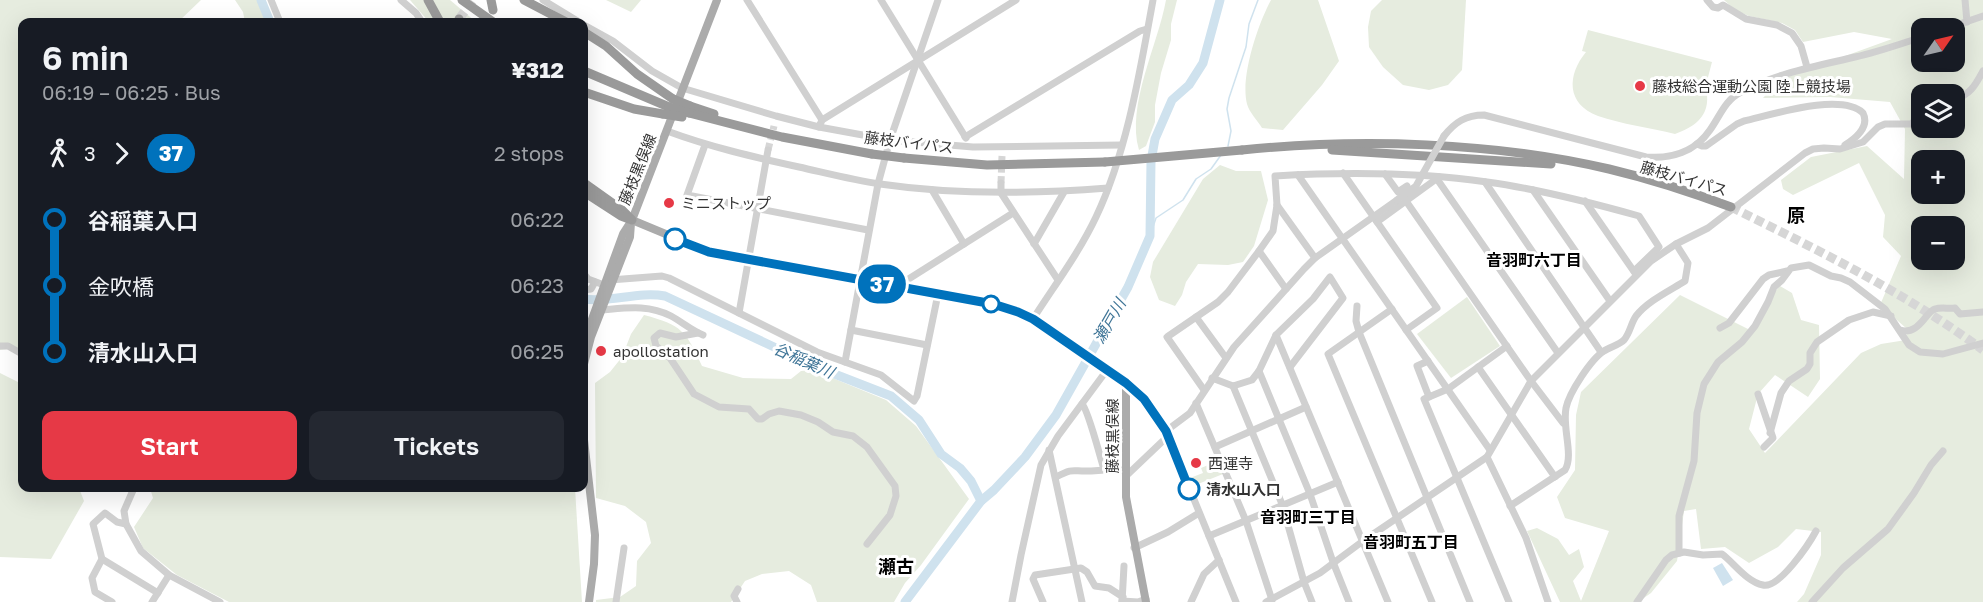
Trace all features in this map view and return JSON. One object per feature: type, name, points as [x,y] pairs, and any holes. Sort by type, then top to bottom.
[{"type":"highway","points":[[428,0],[438,18]]},
{"type":"highway","points":[[462,0],[487,18]]},
{"type":"highway","points":[[524,0],[558,18]]},
{"type":"highway","points":[[588,35],[606,46],[637,74],[668,107]]},
{"type":"highway","name":"藤枝バイパス","points":[[588,73],[668,107],[782,137],[904,159],[987,165],[1105,162],[1242,150],[1300,145],[1365,143],[1435,146],[1503,152],[1608,168],[1662,183],[1731,207],[1640,180],[1562,165],[1347,150],[1242,150]]},
{"type":"highway","points":[[588,93],[634,109],[668,107]]},
{"type":"highway","points":[[588,186],[632,220]]},
{"type":"highway","points":[[588,195],[621,216],[632,220]]},
{"type":"main road","name":"藤枝黒俣線","points":[[717,0],[632,220],[700,250],[993,304],[1018,312],[1033,319],[1126,383],[1127,510],[1146,601]]},
{"type":"main road","points":[[588,350],[606,286],[624,234],[632,220]]},
{"type":"main road","points":[[588,321],[600,307]]},
{"type":"main road","points":[[588,475],[595,535],[589,602]]},
{"type":"main road","points":[[584,492],[590,551],[584,602]]},
{"type":"street","points":[[271,0],[278,18]]},
{"type":"street","points":[[401,0],[419,18]]},
{"type":"street","points":[[543,0],[572,18]]},
{"type":"street","points":[[747,0],[820,124]]},
{"type":"street","points":[[881,0],[973,147]]},
{"type":"street","points":[[887,10],[890,0]]},
{"type":"street","points":[[845,362],[878,184],[890,140],[938,0]]},
{"type":"street","points":[[820,124],[917,59],[1016,0]]},
{"type":"street","points":[[1033,319],[1096,218],[1108,188],[1126,129],[1153,0]]},
{"type":"street","points":[[1707,0],[1713,7],[1718,8],[1721,3],[1746,19],[1777,25],[1792,33],[1801,46],[1807,67]]},
{"type":"street","points":[[1965,0],[1967,22],[1983,16]]},
{"type":"street","points":[[588,27],[613,41],[652,71],[682,88],[776,117],[820,124],[890,140],[973,147],[1121,145]]},
{"type":"street","points":[[965,137],[1147,28]]},
{"type":"street","points":[[1375,219],[1416,186],[1444,136],[1458,121],[1477,115],[1508,120],[1646,157],[1676,156],[1704,138],[1723,107],[1734,97],[1750,88],[1807,67],[1856,57],[1911,40]]},
{"type":"street","points":[[1965,96],[1971,91],[1983,71]]},
{"type":"street","points":[[1697,144],[1706,146],[1737,124],[1809,105],[1852,106],[1863,113],[1865,123],[1863,129],[1840,149]]},
{"type":"street","points":[[774,126],[776,117]]},
{"type":"street","points":[[1635,274],[1676,244],[1708,228],[1805,153],[1824,148],[1840,149],[1863,142],[1884,124],[1911,124]]},
{"type":"street","points":[[667,131],[705,145],[878,184],[932,190],[1001,193],[1064,192],[1108,188]]},
{"type":"street","points":[[705,145],[687,195],[868,230]]},
{"type":"street","points":[[1002,148],[1002,156]]},
{"type":"street","points":[[739,313],[768,150]]},
{"type":"street","points":[[1343,173],[1437,308],[1406,330]]},
{"type":"street","points":[[1385,174],[1398,192],[1407,186]]},
{"type":"street","points":[[1196,403],[1246,520],[1270,601],[1320,573],[1362,541],[1488,454],[1531,381],[1610,301],[1659,247],[1639,216],[1533,190],[1485,182],[1385,174],[1275,176],[1277,205],[1273,231],[1228,292],[1167,337],[1204,390]]},
{"type":"street","points":[[1298,175],[1448,389],[1488,454],[1510,507],[1526,538],[1548,602]]},
{"type":"street","points":[[1056,477],[1069,470],[1104,469],[1126,473],[1190,413],[1226,358],[1315,258],[1406,201],[1438,178]]},
{"type":"street","points":[[1438,178],[1558,353]]},
{"type":"street","points":[[1485,182],[1601,352]]},
{"type":"street","points":[[1001,183],[1001,193],[1058,280]]},
{"type":"street","points":[[932,190],[964,244]]},
{"type":"street","points":[[1533,190],[1610,301]]},
{"type":"street","points":[[1034,243],[1064,192]]},
{"type":"street","points":[[1406,201],[1531,381],[1563,423]]},
{"type":"street","points":[[1585,201],[1635,274]]},
{"type":"street","points":[[1277,205],[1315,258]]},
{"type":"street","points":[[906,288],[907,280],[1013,213]]},
{"type":"street","points":[[1510,507],[1565,470],[1569,464],[1563,423],[1569,396],[1601,352],[1623,341],[1635,317],[1644,308],[1685,281],[1688,263],[1676,244]]},
{"type":"street","points":[[1259,251],[1286,289]]},
{"type":"street","points":[[1720,328],[1729,322],[1763,279],[1797,266],[1809,265],[1831,276],[1841,278],[1880,305],[1891,316],[1909,345],[1920,352],[1943,354],[1983,343]]},
{"type":"street","points":[[1678,553],[1679,516],[1694,461],[1697,413],[1704,384],[1719,362],[1742,342],[1755,326],[1774,287],[1787,271]]},
{"type":"street","points":[[588,279],[606,286],[662,276],[669,278],[817,351],[881,375],[914,401],[917,396],[938,294]]},
{"type":"street","points":[[1212,378],[1233,386],[1252,380],[1276,335],[1313,299],[1330,277],[1343,298],[1290,367]]},
{"type":"street","points":[[588,289],[591,289],[595,282]]},
{"type":"street","points":[[1357,306],[1356,321],[1359,333],[1470,602]]},
{"type":"street","points":[[600,307],[654,309],[700,334],[676,337],[660,333],[654,338],[656,346],[670,358],[694,394],[719,407],[749,409],[758,419],[779,411],[801,415],[833,432],[853,436],[867,447],[895,486],[896,495],[890,515],[867,544]]},
{"type":"street","points":[[1392,309],[1328,354],[1432,602]]},
{"type":"street","points":[[1900,330],[1906,332],[1913,329],[1935,309],[1955,309],[1960,314],[1983,312]]},
{"type":"street","points":[[1770,433],[1781,393],[1789,381],[1807,369],[1810,364],[1810,353],[1817,342],[1849,320],[1873,312],[1891,316]]},
{"type":"street","points":[[1196,317],[1226,358]]},
{"type":"street","points":[[851,330],[927,345]]},
{"type":"street","points":[[1276,335],[1388,602]]},
{"type":"street","points":[[0,346],[8,346],[18,352]]},
{"type":"street","points":[[1507,346],[1448,389],[1424,399],[1509,602]]},
{"type":"street","points":[[1428,361],[1417,366],[1429,397]]},
{"type":"street","points":[[1478,367],[1555,477]]},
{"type":"street","points":[[1012,602],[1041,465],[1105,369]]},
{"type":"street","points":[[1258,371],[1310,494],[1349,602]]},
{"type":"street","points":[[1126,383],[1151,407],[1167,434],[1236,602]]},
{"type":"street","points":[[1233,386],[1282,504],[1312,602]]},
{"type":"street","points":[[1758,394],[1773,438],[1764,447]]},
{"type":"street","points":[[1082,404],[1087,408],[1092,434],[1104,469]]},
{"type":"street","points":[[1215,447],[1306,407]]},
{"type":"street","points":[[1049,450],[1082,602]]},
{"type":"street","points":[[1812,602],[1844,568],[1888,529],[1943,451]]},
{"type":"street","points":[[1209,536],[1338,482]]},
{"type":"street","points":[[132,492],[125,505],[126,524],[141,551],[169,575],[220,602]]},
{"type":"street","points":[[112,602],[95,592],[92,578],[102,559],[93,524],[105,513],[117,522],[126,524]]},
{"type":"street","points":[[1134,548],[1168,532],[1199,513]]},
{"type":"street","points":[[1637,602],[1666,560],[1678,553],[1722,554],[1750,578],[1762,585],[1767,585],[1786,573],[1816,531]]},
{"type":"street","points":[[616,602],[624,549]]},
{"type":"street","points":[[102,559],[158,593]]},
{"type":"street","points":[[1191,602],[1204,574],[1219,560]]},
{"type":"street","points":[[1122,600],[1124,566]]},
{"type":"street","points":[[1043,602],[1033,579],[1035,575],[1075,568],[1085,569],[1095,586],[1109,588],[1122,600],[1146,601]]},
{"type":"street","points":[[152,602],[169,575]]},
{"type":"street","points":[[736,602],[734,596],[738,589]]},
{"type":"shaded area","points":[[0,0],[201,0],[182,18],[18,18],[18,350],[13,348],[0,350]]},
{"type":"shaded area","points":[[235,0],[257,0],[264,18],[244,18]]},
{"type":"shaded area","points":[[410,0],[424,0],[435,18],[426,18]]},
{"type":"shaded area","points":[[431,0],[450,0],[471,18],[440,18]]},
{"type":"shaded area","points":[[606,0],[641,0],[631,12]]},
{"type":"shaded area","points":[[1166,0],[1177,0],[1171,24],[1171,40],[1161,73],[1155,105],[1155,122],[1146,146],[1139,150],[1136,132],[1140,95]]},
{"type":"shaded area","points":[[1271,0],[1318,0],[1339,61],[1322,85],[1283,130],[1262,128],[1248,107],[1245,93],[1252,51]]},
{"type":"shaded area","points":[[1382,0],[1466,0],[1462,70],[1448,85],[1429,90],[1403,85],[1383,67],[1369,47],[1368,27],[1371,11]]},
{"type":"shaded area","points":[[1724,0],[1983,0],[1983,602],[1797,602],[1804,594],[1821,555],[1821,532],[1796,529],[1778,547],[1749,563],[1725,547],[1701,549],[1696,509],[1684,511],[1677,561],[1651,593],[1638,602],[1560,602],[1527,531],[1537,528],[1558,539],[1569,555],[1579,549],[1584,567],[1573,581],[1581,601],[1609,531],[1565,518],[1557,497],[1575,470],[1576,415],[1581,392],[1680,295],[1752,331],[1780,286],[1792,293],[1801,320],[1819,325],[1820,379],[1808,397],[1775,375],[1758,394],[1749,429],[1765,453],[1861,353],[1881,344],[1906,340],[1907,329],[1880,305],[1901,256],[1883,237],[1885,215],[1859,163],[1793,195],[1783,189],[1781,180],[1811,157],[1867,146],[1904,179],[1905,129],[1890,102],[1830,97],[1763,98],[1779,80],[1892,39],[1854,32],[1803,42],[1795,30],[1782,23],[1749,16],[1735,10]]},
{"type":"shaded area","points":[[1588,30],[1712,62],[1707,81],[1704,81],[1706,107],[1699,120],[1675,134],[1616,121],[1588,111],[1575,97],[1573,79],[1575,70],[1586,52],[1582,51]]},
{"type":"shaded area","points":[[1220,165],[1236,171],[1261,171],[1268,200],[1254,246],[1243,262],[1228,265],[1198,264],[1186,282],[1175,306],[1159,300],[1150,277],[1153,262],[1203,179]]},
{"type":"shaded area","points":[[1467,297],[1500,346],[1451,378],[1417,334]]},
{"type":"shaded area","points":[[644,315],[667,322],[681,331],[692,345],[702,366],[743,378],[791,379],[801,371],[813,370],[886,400],[916,426],[969,499],[921,565],[905,583],[894,602],[817,602],[811,585],[789,571],[762,574],[745,581],[731,602],[596,602],[596,600],[620,597],[636,586],[637,561],[651,543],[646,522],[625,506],[596,498],[595,383],[610,372],[622,357],[631,334]]},
{"type":"shaded area","points":[[0,373],[18,382],[18,492],[81,492],[84,501],[51,559],[0,557]]},
{"type":"shaded area","points":[[1218,461],[1223,474],[1193,486],[1190,478],[1203,473],[1201,468]]},
{"type":"shaded area","points":[[151,492],[575,492],[582,602],[229,602],[177,575],[143,548],[134,527],[153,498]]},
{"type":"water","points":[[1722,563],[1733,580],[1723,586],[1713,568]]},
{"type":"waterway","name":"谷稲葉川","points":[[261,0],[268,18]]},
{"type":"waterway","name":"瀬戸川","points":[[905,602],[981,501],[1025,457],[1056,415],[1128,287],[1150,236],[1151,161],[1155,139],[1172,100],[1189,85],[1203,63],[1220,0]]},
{"type":"waterway","points":[[1228,146],[1231,131],[1227,109],[1229,98],[1246,47],[1249,24],[1258,0]]},
{"type":"waterway","points":[[1150,236],[1156,218],[1183,200],[1196,179],[1211,169],[1221,155]]},
{"type":"waterway","name":"谷稲葉川","points":[[588,299],[604,300],[645,295],[665,296],[819,368],[891,396],[919,420],[941,454],[960,468],[971,481],[981,501]]},
{"type":"tunnel","points":[[460,18],[473,0]]},
{"type":"tunnel","points":[[768,150],[774,126]]},
{"type":"tunnel","points":[[1001,183],[1002,156]]},
{"type":"tunnel","points":[[1731,207],[1828,256],[1923,309],[1983,350]]},
{"type":"bus line","name":"37","points":[[675,239],[709,252],[993,304],[1033,319],[1126,383],[1144,399],[1166,431],[1189,489]]},
{"type":"place","name":"藤枝総合運動公園 陸上競技場","points":[[1640,86]]},
{"type":"place","name":"ミニストップ","points":[[669,203]]},
{"type":"place","name":"apollostation","points":[[601,351]]},
{"type":"place","name":"西運寺","points":[[1196,463]]},
{"type":"place","name":"清水山入口","points":[[1189,489]]},
{"type":"district","name":"原","points":[[1796,215]]},
{"type":"district","name":"音羽町六丁目","points":[[1534,260]]},
{"type":"district","name":"音羽町三丁目","points":[[1308,517]]},
{"type":"district","name":"音羽町五丁目","points":[[1411,542]]},
{"type":"district","name":"瀬古","points":[[896,566]]}]
